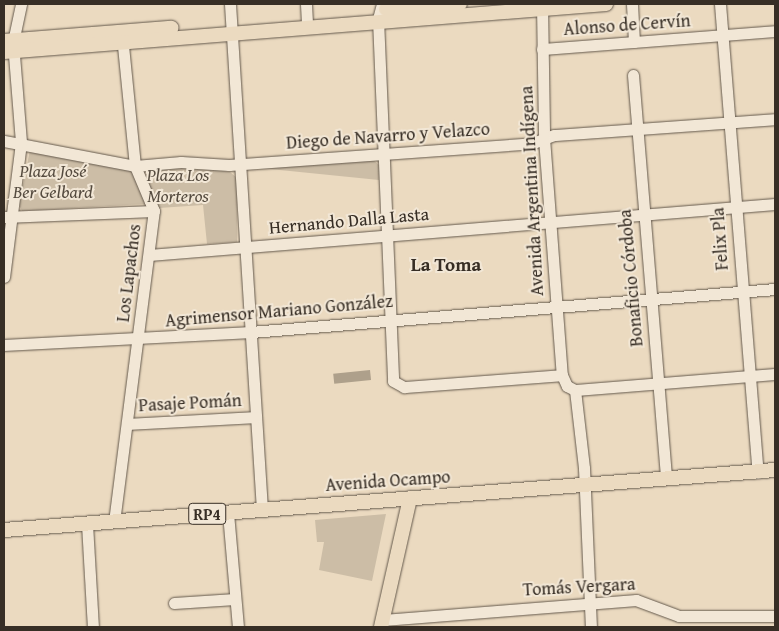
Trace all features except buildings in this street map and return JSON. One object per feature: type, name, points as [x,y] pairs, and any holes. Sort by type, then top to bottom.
[{"type":"main road","points":[[381,11],[460,4]]},
{"type":"main road","points":[[8,47],[232,28],[307,15],[606,4]]},
{"type":"main road","name":"Avenida Ocampo","points":[[4,530],[775,470]]},
{"type":"main road","points":[[382,624],[410,498]]},
{"type":"street","points":[[4,277],[6,217],[21,142],[8,47],[21,4]]},
{"type":"street","points":[[230,4],[262,510]]},
{"type":"street","points":[[632,4],[634,42]]},
{"type":"street","name":"Felix Pla","points":[[720,4],[758,472]]},
{"type":"street","name":"Avenida Argentina Indígena","points":[[542,6],[544,138],[562,375]]},
{"type":"street","points":[[381,11],[386,236],[397,386],[562,375],[575,390],[583,485],[591,627]]},
{"type":"street","name":"Alonso de Cervín","points":[[542,49],[775,31]]},
{"type":"street","name":"Los Lapachos","points":[[114,522],[154,211],[135,166],[122,37]]},
{"type":"street","name":"Bonaficio Córdoba","points":[[633,74],[666,479]]},
{"type":"street","name":"Diego de Navarro y Velazco","points":[[4,141],[21,142],[135,166],[181,162],[240,164],[383,154],[637,129],[775,118]]},
{"type":"street","name":"Hernando Dalla Lasta","points":[[149,255],[775,204]]},
{"type":"street","points":[[6,217],[154,211]]},
{"type":"street","name":"Agrimensor Mariano González","points":[[4,344],[251,332],[775,289]]},
{"type":"street","points":[[575,390],[775,374]]},
{"type":"street","name":"Pasaje Pomán","points":[[127,424],[256,416]]},
{"type":"street","points":[[228,513],[238,627]]},
{"type":"street","points":[[87,524],[93,627]]},
{"type":"street","points":[[174,603],[235,599]]},
{"type":"street","name":"Tomás Vergara","points":[[382,624],[589,603],[644,600],[686,616],[775,616]]},
{"type":"green space","name":"Plaza José Ber Gelbard","points":[[30,150],[132,170],[145,204],[22,211],[19,205]]},
{"type":"green space","points":[[373,160],[379,165],[379,180],[260,168]]},
{"type":"green space","name":"Plaza Los Morteros","points":[[197,167],[230,172],[237,178],[237,242],[207,244],[203,205],[159,208],[145,175],[147,169]]},
{"type":"green space","points":[[386,514],[372,581],[319,570],[324,542],[317,542],[315,520]]},
{"type":"shaded area","points":[[370,370],[371,380],[334,384],[333,374]]},
{"type":"district","name":"La Toma","points":[[446,265]]}]
